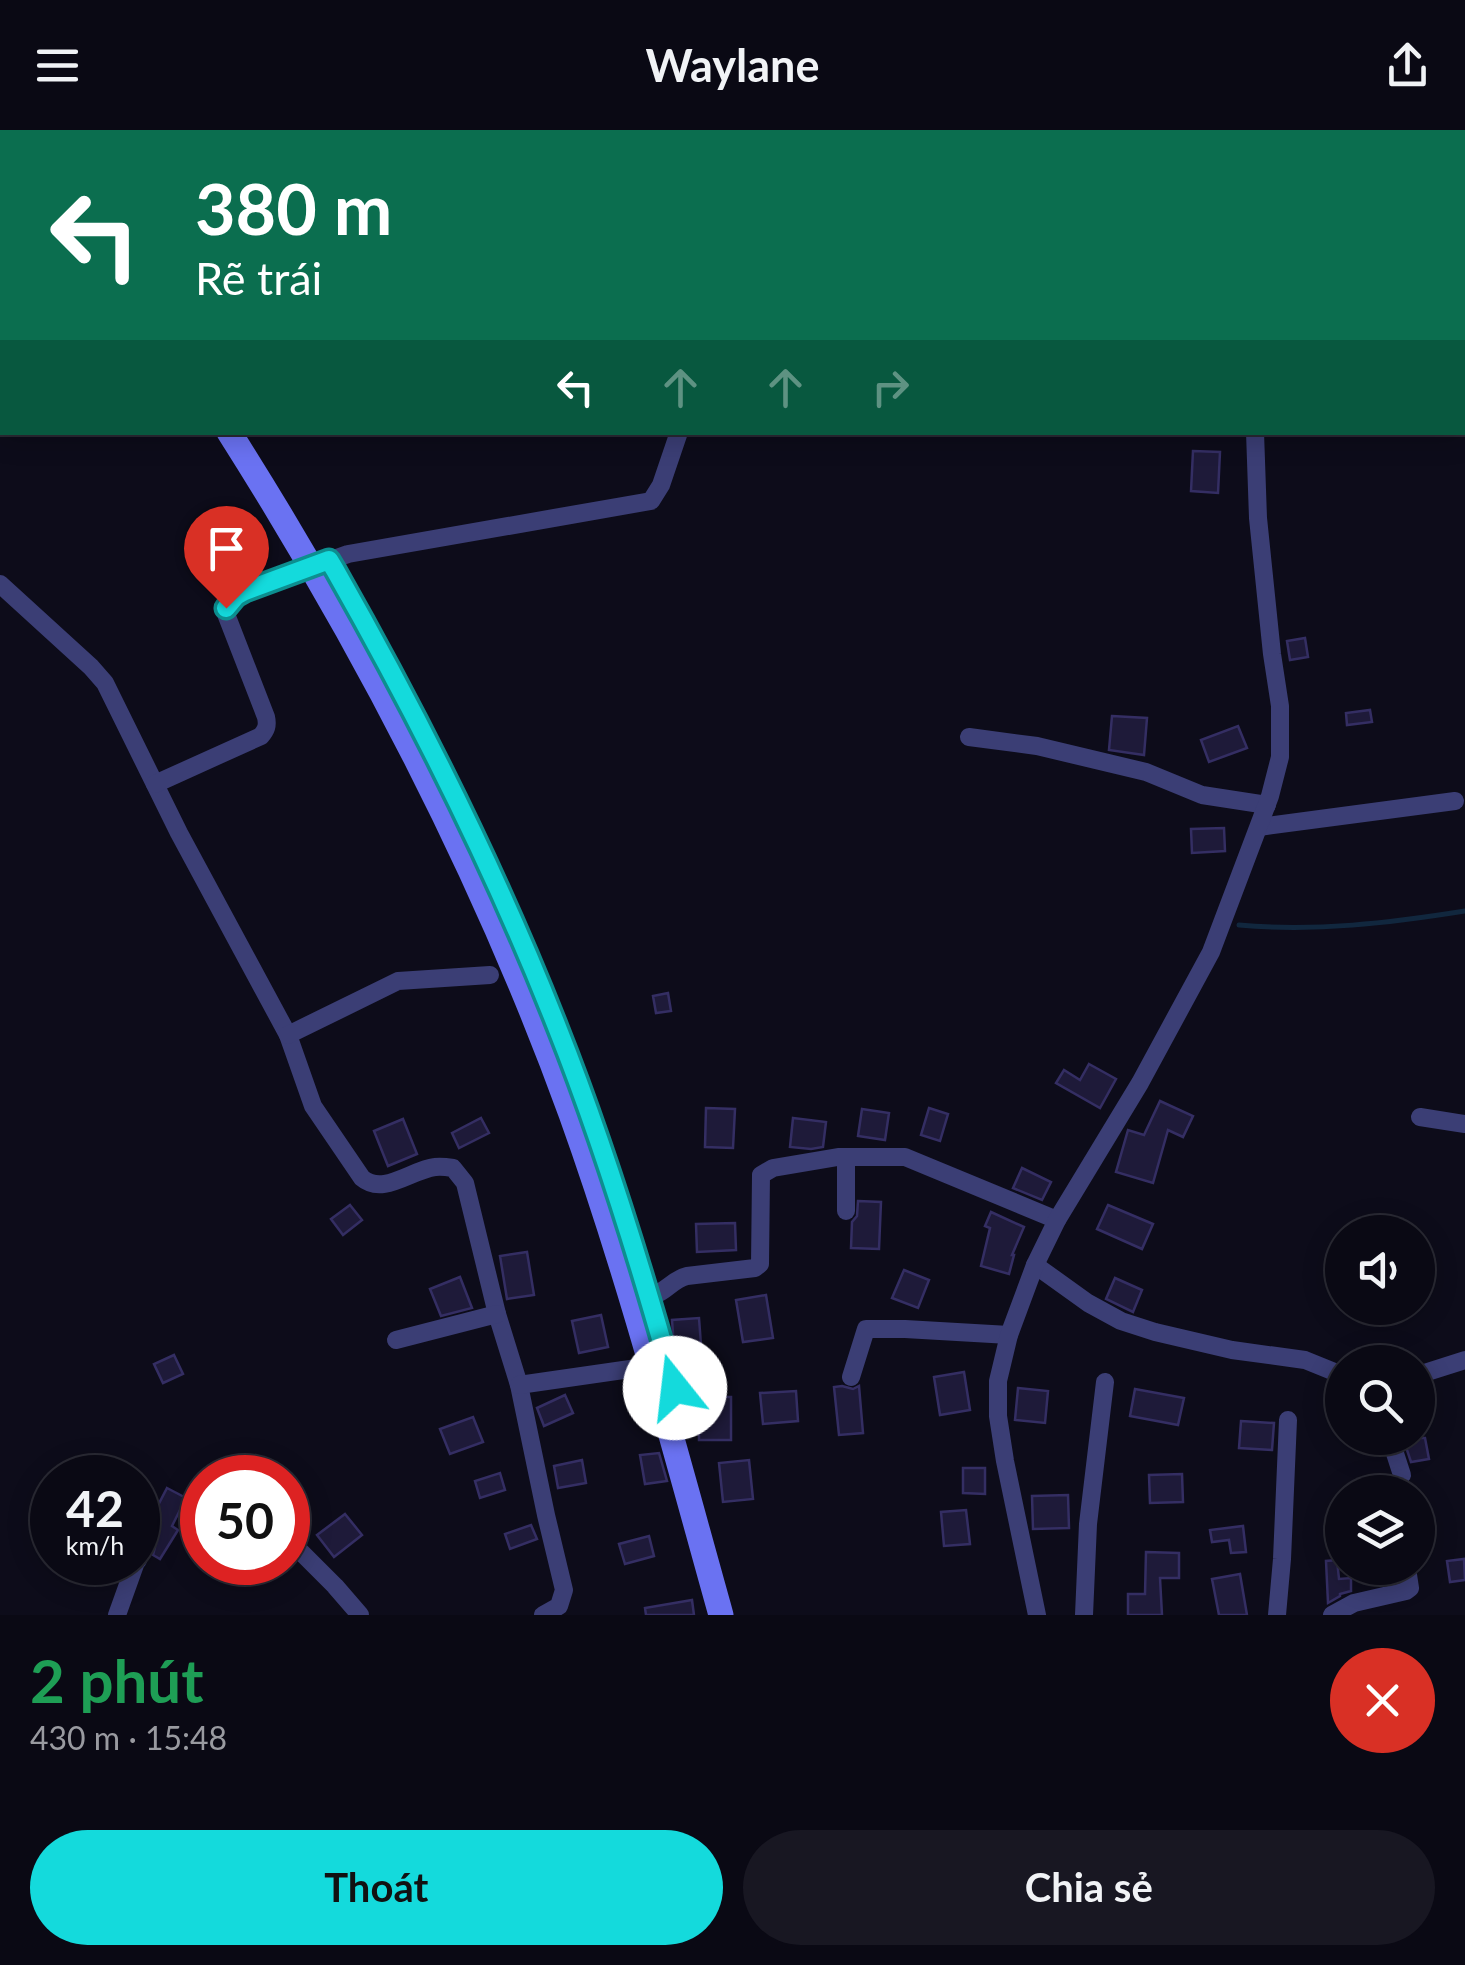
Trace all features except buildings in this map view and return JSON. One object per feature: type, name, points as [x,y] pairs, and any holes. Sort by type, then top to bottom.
[{"type":"main road","points":[[231,435],[320,563],[417,719],[505,903],[558,1028],[649,1296],[738,1615]]},
{"type":"main road","points":[[251,435],[320,563],[510,956],[593,1178],[651,1366],[720,1615]]},
{"type":"street","points":[[155,784],[262,736],[268,725],[226,608],[236,596],[348,554],[651,502],[678,435]]},
{"type":"street","points":[[1037,1615],[998,1416],[998,1381],[1009,1336],[1035,1265],[1057,1220],[1140,1083],[1211,952],[1267,805],[1280,757],[1280,706],[1258,518],[1255,435]]},
{"type":"street","points":[[0,584],[105,683],[178,832],[288,1035],[313,1106],[365,1182],[381,1185],[434,1167],[452,1168],[464,1183],[519,1385],[564,1590],[558,1606],[543,1615]]},
{"type":"street","points":[[969,738],[1055,750],[1146,772],[1202,795],[1267,805]]},
{"type":"street","points":[[1259,827],[1455,801]]},
{"type":"street","points":[[288,1035],[398,982],[490,975]]},
{"type":"street","points":[[1420,1117],[1465,1123]]},
{"type":"street","points":[[649,1296],[667,1290],[676,1279],[686,1276],[756,1268],[760,1264],[761,1175],[772,1168],[846,1157],[895,1156],[915,1160],[1057,1220]]},
{"type":"street","points":[[846,1157],[846,1211]]},
{"type":"street","points":[[1035,1265],[1121,1321],[1232,1350],[1305,1360],[1325,1368]]},
{"type":"street","points":[[396,1340],[497,1314]]},
{"type":"street","points":[[852,1377],[866,1329],[1009,1336]]},
{"type":"street","points":[[1435,1370],[1465,1360]]},
{"type":"street","points":[[519,1385],[651,1366]]},
{"type":"street","points":[[1084,1615],[1088,1524],[1105,1382]]},
{"type":"street","points":[[1277,1615],[1288,1420]]},
{"type":"street","points":[[1396,1455],[1402,1475]]},
{"type":"street","points":[[310,1561],[360,1615]]},
{"type":"street","points":[[117,1615],[128,1585]]},
{"type":"street","points":[[1332,1615],[1354,1603],[1406,1591],[1410,1585]]},
{"type":"waterway","points":[[1239,925],[1352,925],[1465,911]]},
{"type":"route","points":[[226,608],[245,591],[329,560],[335,570],[455,795],[558,1028],[615,1188],[675,1388]]}]
